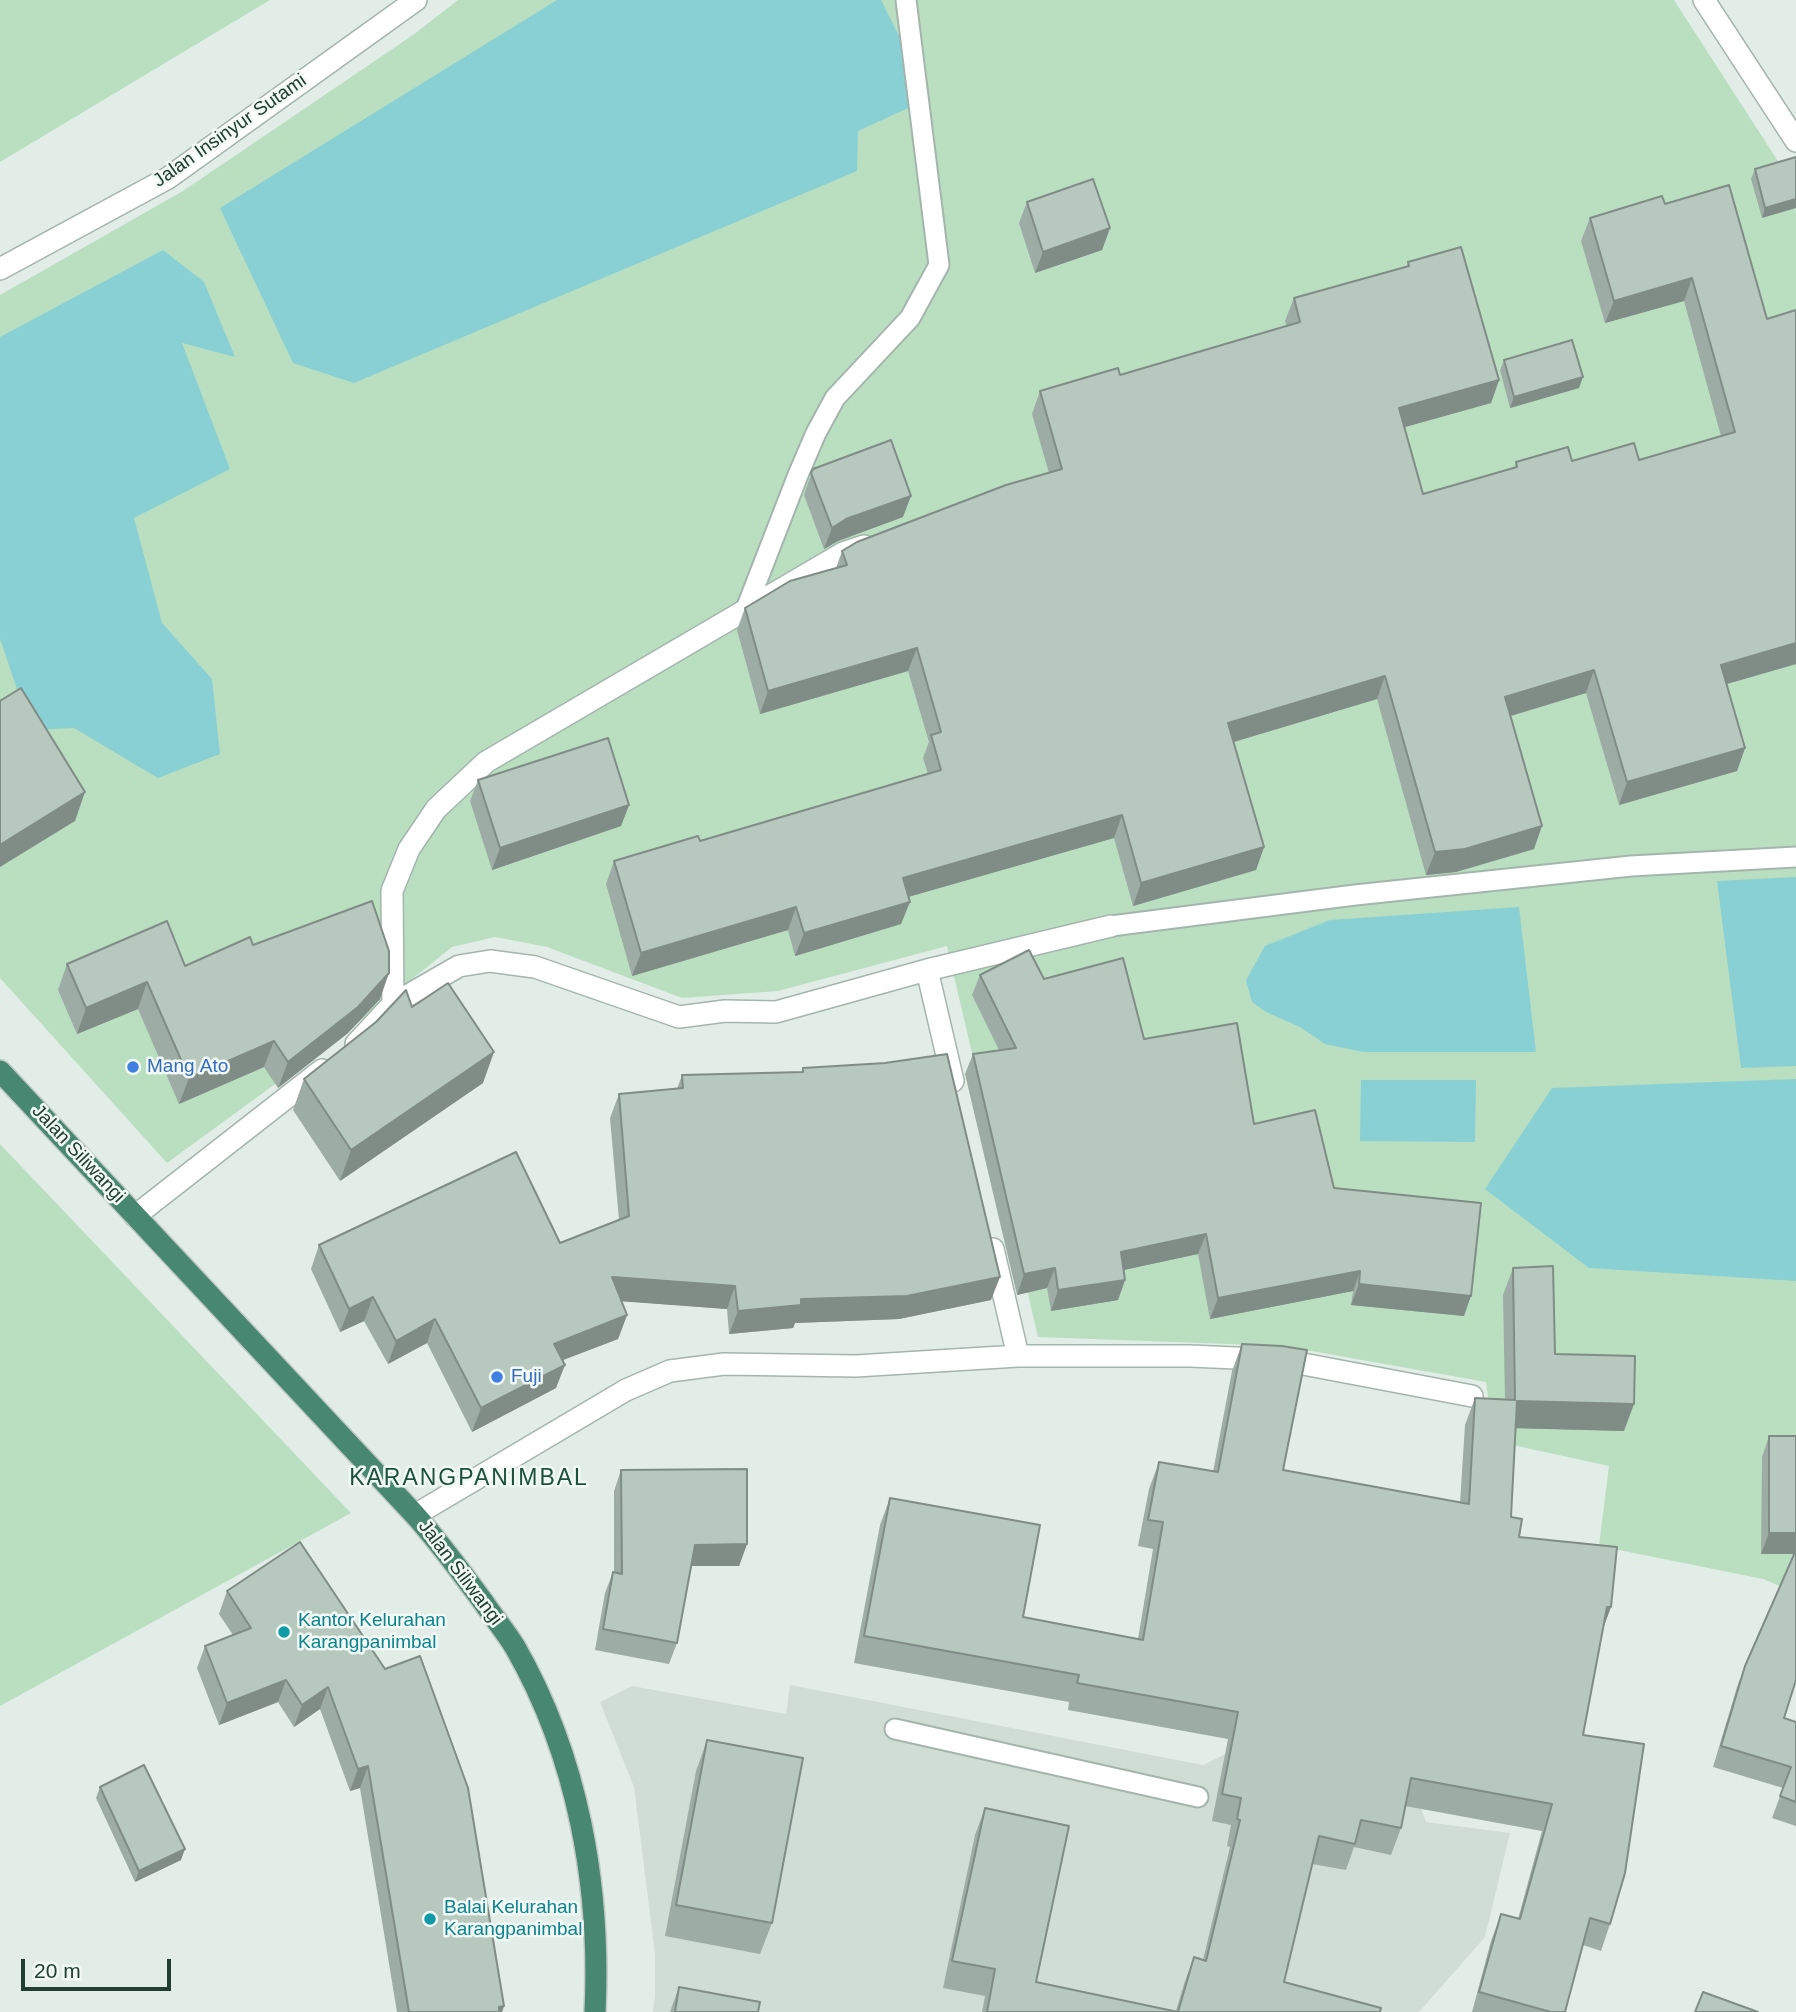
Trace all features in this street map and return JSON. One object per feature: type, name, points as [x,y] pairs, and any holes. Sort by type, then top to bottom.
[{"type":"highway","name":"Jalan Siliwangi","points":[[0,1071],[415,1515],[440,1543],[514,1646],[544,1706],[570,1774],[587,1859],[597,1965],[594,2012]]},
{"type":"street","name":"Jalan Insinyur Sutami","points":[[0,269],[168,178],[416,0]]},
{"type":"street","points":[[1704,0],[1796,141]]},
{"type":"street","points":[[393,1004],[392,891],[409,849],[436,809],[486,762],[844,553],[881,540]]},
{"type":"street","points":[[135,1216],[356,1043],[393,1004],[459,966],[490,961],[535,967],[678,1017],[725,1011],[776,1012],[927,970],[1111,926]]},
{"type":"street","points":[[927,970],[959,1103]]},
{"type":"street","points":[[987,1223],[1018,1356]]},
{"type":"street","points":[[415,1515],[626,1390],[670,1371],[724,1364],[856,1366],[1018,1356],[1190,1356],[1282,1360],[1472,1396]]},
{"type":"lane","points":[[746,609],[798,475],[835,398],[910,318],[939,265],[906,0]]},
{"type":"lane","points":[[1111,926],[1355,895],[1590,870],[1796,857]]},
{"type":"lane","points":[[895,1729],[1198,1797]]},
{"type":"shaded area","points":[[790,1685],[1203,1765],[1232,1751],[1412,1784],[1426,1822],[1510,1833],[1485,1937],[1419,2012],[653,2012],[655,1954],[634,1787],[600,1702],[632,1686],[786,1714]]},
{"type":"green space","points":[[0,0],[270,0],[0,162]]},
{"type":"green space","points":[[458,0],[1674,0],[1796,189],[1796,1593],[1763,1579],[1599,1546],[1609,1466],[1494,1441],[1486,1382],[1283,1346],[1038,1337],[947,946],[778,991],[682,998],[547,947],[495,937],[452,947],[345,1033],[167,1163],[0,978],[0,295],[183,191],[413,35]]},
{"type":"green space","points":[[0,1144],[351,1513],[0,1706]]},
{"type":"water","points":[[557,0],[881,0],[930,98],[858,131],[857,171],[354,383],[293,363],[220,208]]},
{"type":"water","points":[[163,250],[204,282],[235,357],[182,343],[230,469],[134,518],[162,623],[212,679],[220,754],[158,778],[74,728],[31,730],[0,639],[0,337]]},
{"type":"water","points":[[1796,877],[1796,1066],[1741,1068],[1717,881]]},
{"type":"water","points":[[1519,907],[1536,1052],[1363,1052],[1325,1044],[1300,1027],[1266,1012],[1252,1002],[1246,980],[1265,946],[1330,920]]},
{"type":"water","points":[[1796,1079],[1796,1281],[1589,1268],[1485,1189],[1552,1088]]},
{"type":"water","points":[[1361,1080],[1476,1080],[1475,1142],[1360,1141]]},
{"type":"building","points":[[1796,157],[1796,199],[1765,208],[1755,169]]},
{"type":"building","points":[[1093,179],[1110,228],[1043,252],[1027,202]]},
{"type":"building","points":[[1729,185],[1767,319],[1796,310],[1796,643],[1721,665],[1745,748],[1627,782],[1594,670],[1505,697],[1542,826],[1465,849],[1435,852],[1385,676],[1228,723],[1264,847],[1141,883],[1122,815],[903,878],[910,902],[804,933],[796,907],[641,953],[614,861],[698,836],[700,841],[941,770],[931,735],[941,732],[917,648],[768,691],[745,608],[790,581],[847,565],[842,551],[857,542],[1006,485],[1062,469],[1040,391],[1118,368],[1120,375],[1300,322],[1294,298],[1409,266],[1408,262],[1461,247],[1499,380],[1399,408],[1423,494],[1517,467],[1516,462],[1568,447],[1572,461],[1634,443],[1639,460],[1735,432],[1692,278],[1614,301],[1590,218],[1662,196],[1665,204]]},
{"type":"building","points":[[1572,340],[1583,377],[1514,397],[1504,360]]},
{"type":"building","points":[[891,440],[911,496],[846,519],[832,528],[811,473],[813,469]]},
{"type":"building","points":[[21,688],[85,792],[0,845],[0,701]]},
{"type":"building","points":[[608,738],[629,805],[500,848],[478,780]]},
{"type":"building","points":[[372,901],[389,951],[389,973],[358,1007],[288,1062],[274,1041],[189,1078],[147,982],[86,1008],[67,964],[167,921],[185,966],[250,937],[253,945]]},
{"type":"building","points":[[1029,950],[1044,979],[1123,958],[1144,1039],[1237,1023],[1254,1124],[1315,1110],[1334,1188],[1481,1203],[1471,1296],[1359,1284],[1360,1271],[1218,1298],[1206,1234],[1121,1252],[1125,1280],[1058,1290],[1055,1268],[1024,1274],[973,1054],[1016,1048],[980,975]]},
{"type":"building","points":[[448,983],[494,1052],[351,1150],[304,1079],[376,1022],[406,990],[412,1007]]},
{"type":"building","points":[[947,1054],[1000,1277],[907,1296],[801,1299],[801,1305],[738,1311],[735,1286],[612,1277],[627,1315],[554,1344],[565,1365],[481,1408],[435,1319],[396,1341],[373,1297],[349,1309],[319,1245],[516,1152],[560,1243],[629,1216],[619,1094],[683,1088],[682,1075],[803,1072],[803,1068],[885,1063]]},
{"type":"building","points":[[1553,1266],[1555,1354],[1635,1356],[1634,1404],[1517,1401],[1511,1517],[1522,1519],[1519,1537],[1617,1547],[1611,1607],[1607,1607],[1583,1735],[1644,1744],[1625,1873],[1610,1924],[1590,1918],[1565,2012],[1551,2012],[1479,1992],[1501,1914],[1520,1919],[1552,1804],[1411,1778],[1401,1828],[1361,1820],[1355,1844],[1319,1836],[1284,1982],[1381,2008],[1380,2012],[1178,2012],[1194,1957],[1206,1961],[1240,1820],[1237,1819],[1241,1798],[1222,1794],[1238,1712],[1077,1683],[1079,1675],[864,1636],[890,1498],[1040,1525],[1023,1617],[1143,1640],[1163,1522],[1148,1520],[1159,1462],[1218,1472],[1242,1344],[1307,1350],[1283,1470],[1469,1504],[1475,1398],[1515,1400],[1513,1268]]},
{"type":"building","points":[[1769,1436],[1796,1436],[1796,1533],[1769,1533]]},
{"type":"building","points":[[747,1469],[747,1544],[695,1545],[677,1643],[603,1629],[613,1572],[622,1574],[621,1470]]},
{"type":"building","points":[[300,1542],[385,1669],[420,1656],[468,1788],[504,2006],[499,2007],[499,2012],[409,2012],[368,1766],[358,1769],[328,1687],[302,1705],[286,1680],[227,1703],[205,1646],[251,1628],[227,1591]]},
{"type":"building","points":[[1796,1550],[1796,1680],[1784,1718],[1796,1722],[1796,1802],[1780,1796],[1791,1767],[1721,1746],[1745,1666]]},
{"type":"building","points":[[707,1740],[803,1758],[772,1923],[676,1905]]},
{"type":"building","points":[[144,1765],[185,1849],[139,1871],[100,1787]]},
{"type":"building","points":[[985,1808],[1069,1826],[1036,1982],[1178,2012],[987,2012],[995,1969],[952,1961]]},
{"type":"building","points":[[679,1987],[760,2002],[758,2012],[675,2012]]},
{"type":"building","points":[[1703,1992],[1758,2012],[1695,2012]]},
{"type":"place","name":"Mang Ato","points":[[133,1067]]},
{"type":"place","name":"Fuji","points":[[497,1377]]},
{"type":"place","name":"Kantor Kelurahan Karangpanimbal","points":[[284,1632]]},
{"type":"place","name":"Balai Kelurahan Karangpanimbal","points":[[430,1919]]},
{"type":"district","name":"KARANGPANIMBAL","points":[[469,1479]]}]
